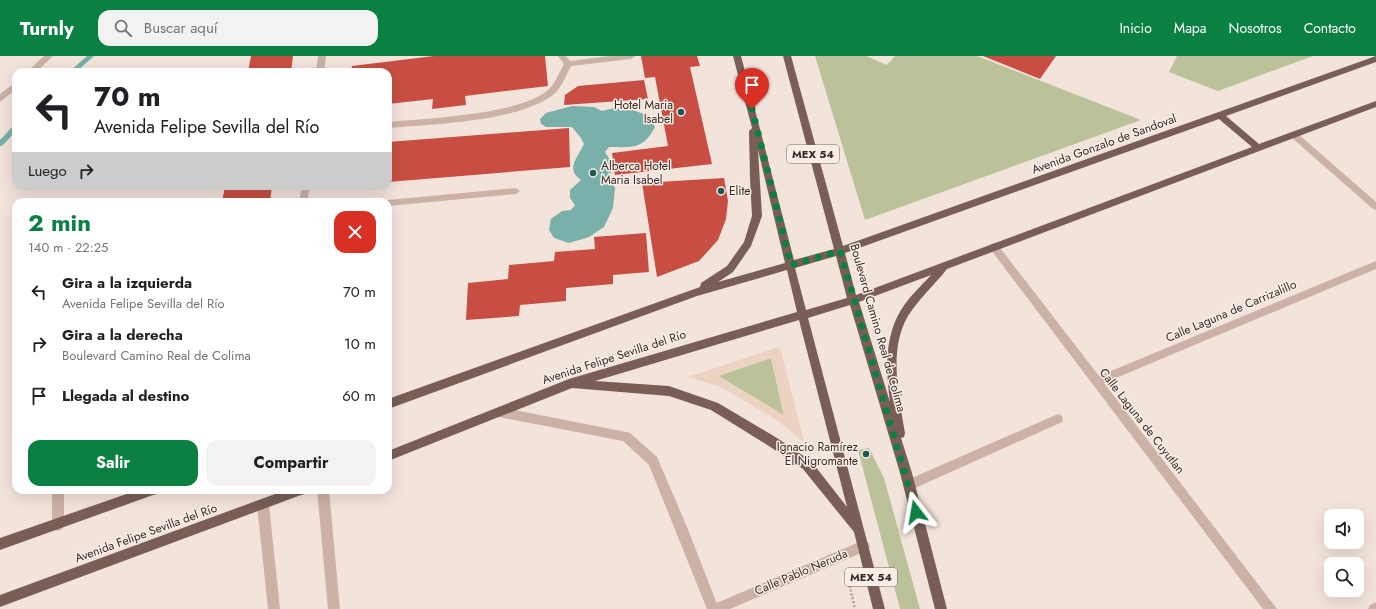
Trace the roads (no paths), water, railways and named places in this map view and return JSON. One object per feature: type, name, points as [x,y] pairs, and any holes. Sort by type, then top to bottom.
[{"type":"main road","name":"MEX 54","points":[[738,56],[791,265],[802,315],[864,546],[878,609]]},
{"type":"main road","name":"Boulevard Camino Real de Colima","points":[[786,56],[853,300],[906,473],[941,609]]},
{"type":"main road","name":"Avenida Gonzalo de Sandoval","points":[[840,251],[1376,59]]},
{"type":"main road","points":[[853,300],[1376,104]]},
{"type":"main road","points":[[696,292],[730,268],[748,243],[757,216],[752,109]]},
{"type":"main road","points":[[1220,115],[1258,148]]},
{"type":"main road","points":[[392,403],[696,292],[840,251]]},
{"type":"main road","points":[[906,473],[895,403],[891,353],[896,334],[904,314],[944,266]]},
{"type":"main road","name":"Avenida Felipe Sevilla del Río","points":[[392,454],[569,384],[853,300]]},
{"type":"main road","points":[[569,384],[669,391],[714,406],[773,442],[807,465],[860,532]]},
{"type":"main road","points":[[0,544],[142,494]]},
{"type":"main road","name":"Avenida Felipe Sevilla del Río","points":[[0,601],[291,494]]},
{"type":"street","points":[[35,68],[49,56]]},
{"type":"street","points":[[320,68],[322,56]]},
{"type":"street","points":[[562,56],[568,64]]},
{"type":"street","points":[[568,64],[632,56]]},
{"type":"street","points":[[392,125],[494,114],[530,102],[551,92],[568,64]]},
{"type":"street","points":[[0,99],[12,88]]},
{"type":"street","points":[[1294,135],[1376,207]]},
{"type":"street","points":[[392,202],[516,191]]},
{"type":"street","name":"Calle Laguna de Cuyutlan","points":[[994,247],[1271,609]]},
{"type":"street","name":"Calle Laguna de Carrizalillo","points":[[1096,382],[1376,265]]},
{"type":"street","points":[[499,412],[626,437],[654,461],[715,609]]},
{"type":"street","points":[[909,485],[1058,419]]},
{"type":"street","points":[[58,494],[58,524]]},
{"type":"street","points":[[323,494],[334,609]]},
{"type":"street","points":[[263,505],[274,609]]},
{"type":"street","name":"Calle Pablo Neruda","points":[[715,609],[864,546]]},
{"type":"water","name":"Alberca Hotel Maria Isabel","points":[[572,106],[594,107],[602,111],[615,108],[633,110],[649,116],[655,127],[646,140],[636,146],[609,147],[605,152],[611,164],[609,178],[615,188],[613,208],[604,227],[589,237],[569,243],[554,238],[549,230],[551,219],[562,211],[571,210],[575,205],[570,198],[570,190],[581,180],[576,176],[573,167],[584,144],[572,127],[546,127],[541,124],[540,119],[546,113]]},
{"type":"waterway","points":[[77,68],[91,56]]},
{"type":"waterway","points":[[0,144],[12,131]]},
{"type":"place","name":"Hotel Maria Isabel","points":[[681,112]]},
{"type":"place","name":"Alberca Hotel Maria Isabel","points":[[593,173]]},
{"type":"place","name":"Elite","points":[[721,191]]},
{"type":"place","name":"Ignacio Ramírez El Nigromante","points":[[866,454]]}]
